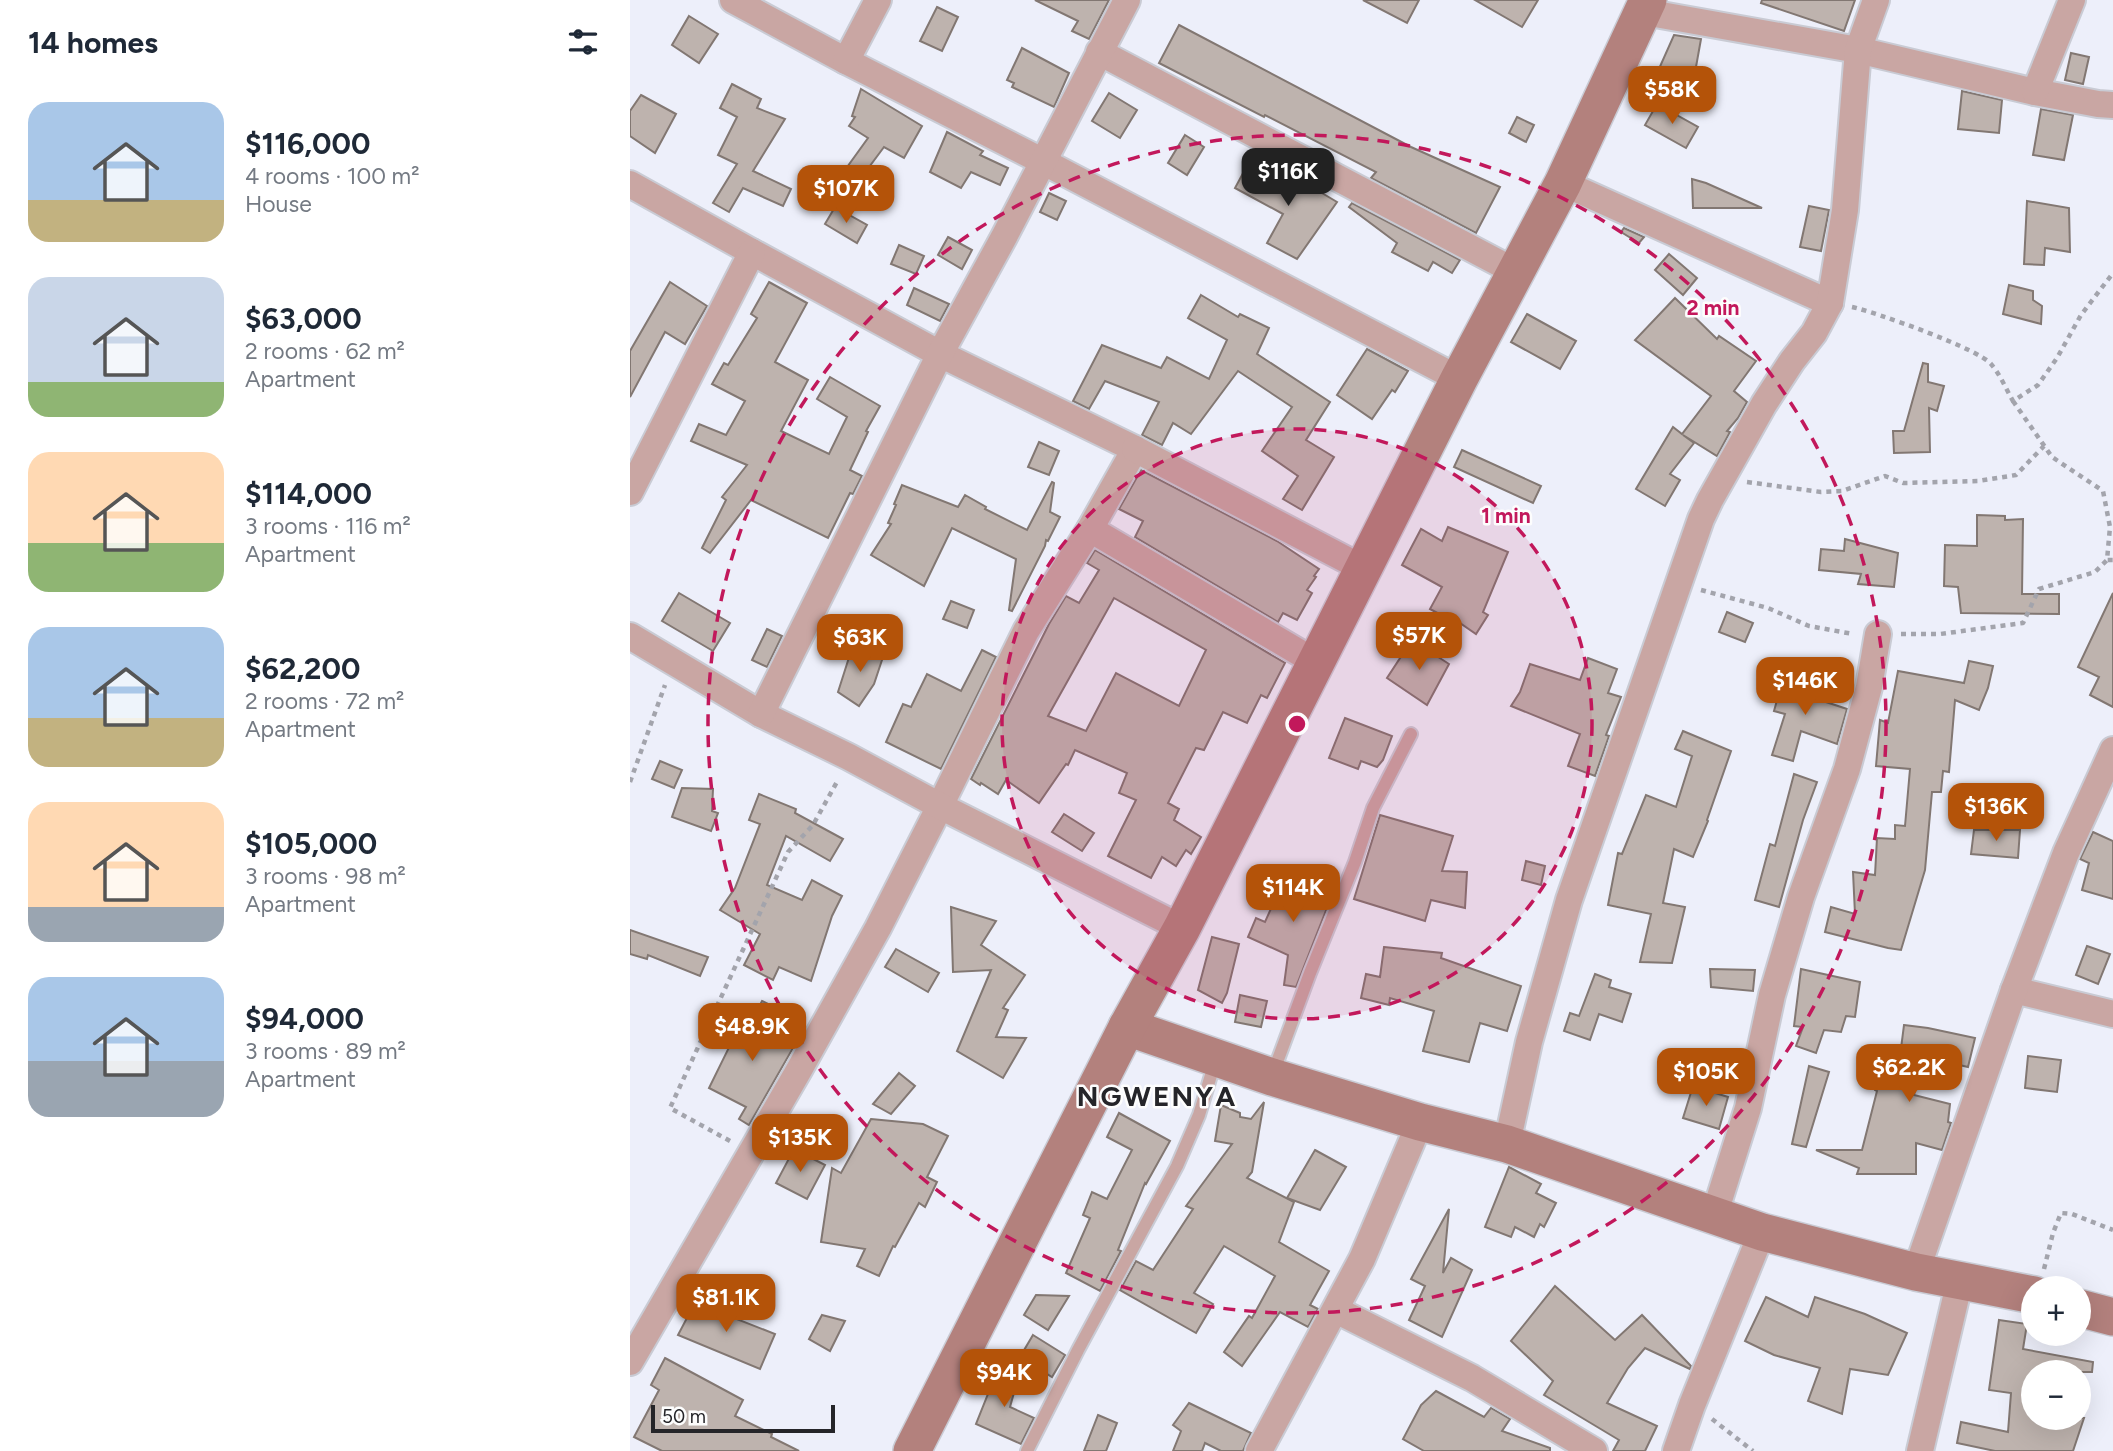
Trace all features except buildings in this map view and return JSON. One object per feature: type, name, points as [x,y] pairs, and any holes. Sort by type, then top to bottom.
[{"type":"street","points":[[733,0],[1459,379]]},
{"type":"street","points":[[846,61],[878,0]]},
{"type":"street","points":[[761,714],[940,354],[1127,0]]},
{"type":"street","points":[[1507,1144],[1529,1042],[1569,901],[1701,519],[1764,404],[1791,361],[1814,333],[1830,303],[1845,210],[1857,50],[1876,0]]},
{"type":"street","points":[[2035,92],[2072,0]]},
{"type":"street","points":[[912,1451],[1128,1027],[1182,928],[1459,379],[1563,183],[1646,6],[1857,50],[2035,92],[2113,105]]},
{"type":"street","points":[[1099,52],[1516,272]]},
{"type":"street","points":[[1563,183],[1830,303]]},
{"type":"street","points":[[630,184],[940,354],[1135,449],[1364,569]]},
{"type":"street","points":[[630,492],[752,252]]},
{"type":"street","points":[[630,1363],[878,928],[1026,631],[1090,529],[1135,449]]},
{"type":"street","points":[[1090,529],[1317,663]]},
{"type":"street","points":[[1714,1216],[1748,1108],[1772,995],[1798,909],[1847,769],[1869,687],[1878,634]]},
{"type":"street","points":[[630,636],[761,714],[1182,928]]},
{"type":"street","points":[[1916,1272],[2014,990],[2066,853],[2113,750]]},
{"type":"street","points":[[2014,990],[2113,1014]]},
{"type":"street","points":[[1128,1027],[1272,1077],[1345,1097],[1419,1122],[1507,1144],[1762,1232],[1916,1272],[2021,1292]]},
{"type":"street","points":[[1259,1451],[1362,1259],[1419,1122]]},
{"type":"street","points":[[1676,1451],[1762,1232]]},
{"type":"street","points":[[1920,1451],[1960,1280]]},
{"type":"street","points":[[1336,1310],[1472,1378],[1594,1451]]},
{"type":"street","points":[[2091,1311],[2113,1317]]},
{"type":"lane","points":[[1272,1077],[1355,862],[1373,808],[1410,734]]},
{"type":"lane","points":[[1027,1451],[1177,1166],[1199,1115],[1216,1059]]},
{"type":"path","points":[[2013,401],[2038,385],[2081,315],[2113,273]]},
{"type":"path","points":[[1678,584],[1768,608],[1809,626],[1844,634],[1940,634],[2023,623],[2039,590],[2095,572],[2110,560],[2110,527],[2103,491],[2052,457],[1990,362],[1974,352],[1873,312],[1830,303]]},
{"type":"path","points":[[1723,479],[1821,492],[1842,491],[1885,476],[1903,483],[1978,481],[2016,475],[2045,446]]},
{"type":"path","points":[[630,782],[674,662]]},
{"type":"path","points":[[751,1153],[670,1108],[788,852],[813,825],[849,757]]},
{"type":"path","points":[[2042,1276],[2061,1213],[2072,1214],[2113,1230]]},
{"type":"path","points":[[1692,1405],[1734,1434],[1753,1451]]},
{"type":"district","name":"NGWENYA","points":[[1157,1096]]}]
